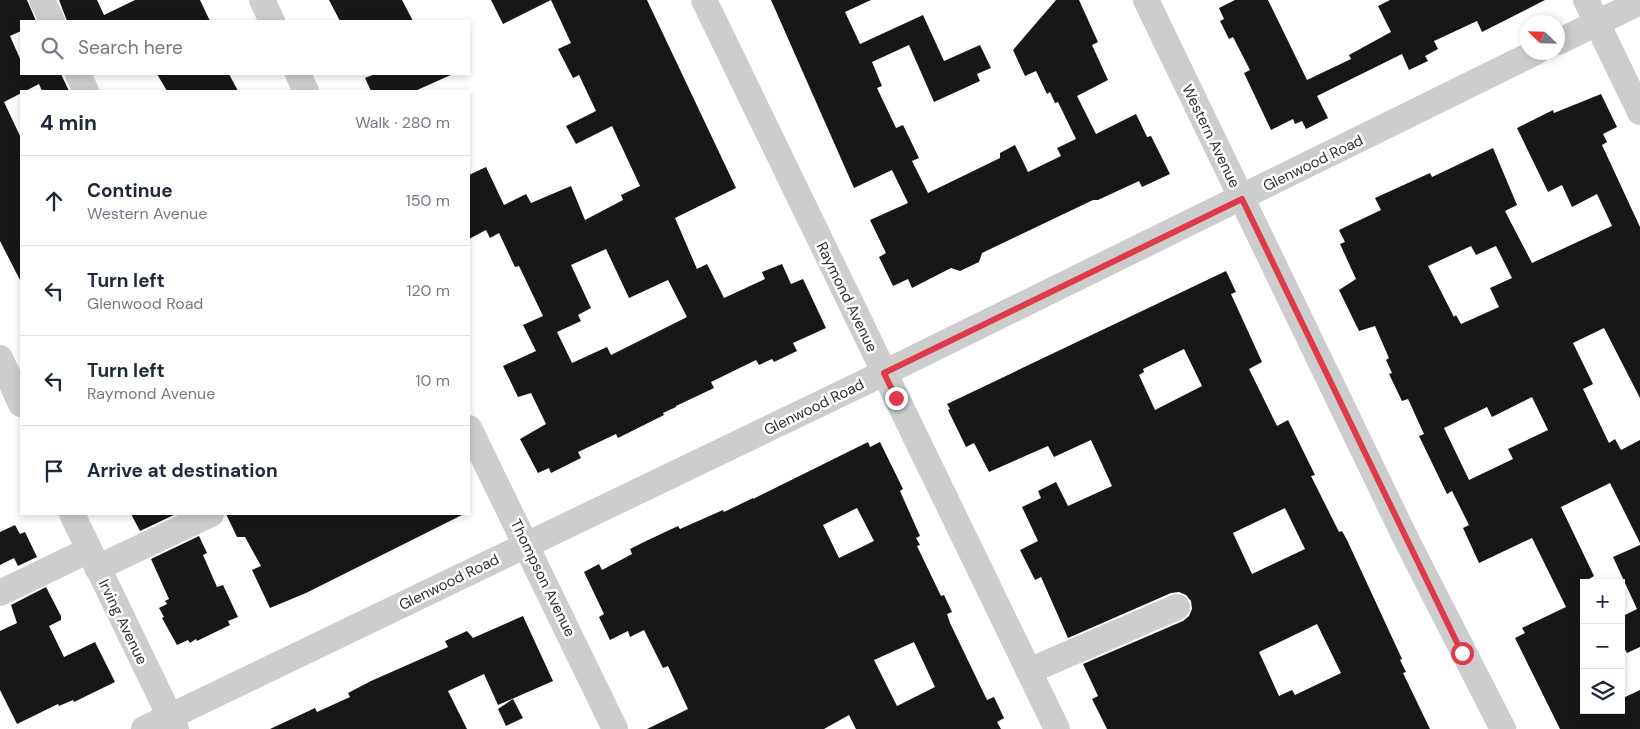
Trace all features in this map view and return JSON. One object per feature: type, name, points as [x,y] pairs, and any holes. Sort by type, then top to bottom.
[{"type":"street","points":[[42,0],[52,20]]},
{"type":"street","points":[[262,0],[272,20]]},
{"type":"street","name":"Raymond Avenue","points":[[704,0],[1057,729]]},
{"type":"street","name":"Western Avenue","points":[[1146,0],[1408,543],[1503,729]]},
{"type":"street","points":[[1565,35],[1591,11],[1640,2]]},
{"type":"street","points":[[1591,11],[1640,112]]},
{"type":"street","name":"Glenwood Road","points":[[144,729],[173,723],[526,544],[1242,199],[1520,60]]},
{"type":"street","points":[[78,75],[86,90]]},
{"type":"street","points":[[298,75],[306,90]]},
{"type":"street","points":[[0,358],[20,402]]},
{"type":"street","name":"Thompson Avenue","points":[[470,430],[615,729]]},
{"type":"street","name":"Irving Avenue","points":[[72,515],[173,723]]},
{"type":"street","points":[[0,593],[208,515]]},
{"type":"street","points":[[1029,671],[1178,607]]},
{"type":"building","points":[[0,0],[27,0],[36,20],[20,20],[20,31],[10,36],[20,59],[20,75],[61,75],[69,90],[42,90],[39,84],[27,90],[20,90],[20,94],[4,102],[20,136],[20,280],[0,241]]},
{"type":"building","points":[[59,0],[97,0],[104,15],[135,0],[200,0],[210,20],[67,20]]},
{"type":"building","points":[[329,0],[402,0],[412,20],[339,20]]},
{"type":"building","points":[[491,0],[551,0],[503,24]]},
{"type":"building","points":[[551,0],[647,0],[736,188],[675,218],[697,269],[707,264],[724,298],[765,279],[762,272],[782,264],[791,284],[803,279],[826,328],[793,343],[797,351],[774,362],[772,359],[759,365],[756,360],[711,382],[714,388],[663,413],[664,415],[618,438],[616,434],[578,452],[581,458],[551,473],[549,468],[538,473],[520,439],[546,424],[531,393],[518,397],[503,366],[536,351],[523,325],[543,316],[519,266],[515,267],[499,233],[490,238],[486,230],[470,238],[470,175],[486,167],[504,205],[526,194],[531,203],[571,186],[585,220],[623,200],[621,195],[640,186],[612,126],[576,144],[566,126],[596,111],[579,75],[573,78],[558,49],[571,43]],"holes":[[[606,249],[629,298],[668,280],[687,317],[611,355],[607,347],[572,363],[557,332],[581,321],[578,315],[591,308],[571,265]]]},
{"type":"building","points":[[771,0],[871,0],[845,12],[860,44],[923,15],[944,61],[980,45],[991,68],[977,74],[980,81],[934,102],[909,45],[872,62],[882,86],[877,88],[896,128],[903,125],[919,158],[912,161],[928,193],[1000,158],[1000,153],[1015,145],[1028,172],[1061,156],[1057,148],[1076,139],[1058,102],[1055,103],[1050,92],[1047,94],[1036,71],[1025,76],[1013,50],[1056,0],[1079,0],[1098,42],[1092,45],[1108,80],[1077,96],[1096,134],[1136,114],[1147,137],[1151,136],[1170,174],[1142,187],[1139,181],[1098,200],[1093,200],[982,253],[979,262],[960,271],[951,268],[912,288],[908,279],[893,286],[879,257],[886,253],[870,220],[908,203],[892,170],[854,188]]},
{"type":"building","points":[[1235,0],[1268,0],[1307,80],[1351,59],[1349,55],[1391,32],[1378,6],[1390,0],[1545,0],[1482,32],[1477,21],[1434,41],[1438,49],[1425,56],[1428,61],[1409,70],[1402,54],[1317,96],[1328,118],[1306,129],[1302,121],[1295,124],[1293,119],[1271,130],[1244,73],[1250,70],[1233,37],[1229,39],[1220,21],[1224,19],[1219,8]]},
{"type":"building","points":[[158,75],[230,75],[237,90],[166,90]]},
{"type":"building","points":[[372,75],[451,75],[417,90],[371,90],[365,78]]},
{"type":"building","points":[[1601,94],[1617,127],[1603,134],[1607,142],[1602,145],[1640,227],[1640,398],[1604,328],[1573,343],[1593,384],[1583,389],[1609,443],[1615,439],[1621,450],[1640,440],[1640,543],[1610,483],[1561,507],[1594,576],[1589,579],[1580,579],[1580,714],[1625,714],[1625,697],[1640,690],[1640,729],[1560,729],[1515,638],[1525,633],[1522,628],[1566,607],[1532,538],[1479,563],[1463,528],[1469,525],[1452,491],[1447,494],[1419,436],[1424,434],[1408,399],[1402,401],[1389,374],[1392,373],[1386,360],[1389,358],[1375,326],[1359,331],[1339,290],[1356,279],[1340,244],[1345,242],[1339,230],[1381,210],[1375,198],[1430,173],[1432,177],[1493,148],[1517,205],[1505,211],[1532,263],[1612,226],[1597,194],[1572,207],[1562,185],[1548,192],[1517,128],[1553,110],[1554,113]],"holes":[[[1471,246],[1476,255],[1496,246],[1512,278],[1490,288],[1499,307],[1461,324],[1456,315],[1454,317],[1428,266]],[[1532,397],[1548,430],[1508,449],[1513,459],[1469,480],[1444,428],[1487,407],[1492,417]]]},
{"type":"building","points":[[1226,271],[1236,292],[1231,294],[1262,362],[1249,369],[1277,426],[1288,420],[1315,475],[1311,476],[1339,532],[1342,531],[1347,540],[1402,659],[1400,660],[1406,672],[1403,673],[1430,729],[1107,729],[1092,699],[1098,696],[1083,664],[1183,621],[1189,616],[1192,609],[1191,601],[1186,595],[1179,592],[1171,593],[1068,638],[1041,577],[1035,580],[1020,550],[1038,541],[1022,507],[1041,498],[1038,491],[1056,482],[1068,506],[1112,486],[1091,440],[1054,457],[1048,446],[989,472],[974,443],[966,447],[948,410],[950,409],[947,404]],"holes":[[[1184,349],[1202,386],[1155,410],[1139,375],[1144,372],[1143,369]],[[1285,508],[1305,549],[1252,574],[1233,533]],[[1317,624],[1341,673],[1295,695],[1292,690],[1279,696],[1259,652]]]},
{"type":"building","points":[[868,442],[870,447],[880,442],[903,489],[900,491],[920,536],[916,538],[920,545],[917,546],[941,596],[944,595],[952,612],[947,614],[950,623],[987,700],[994,697],[1004,718],[997,722],[1001,729],[856,729],[849,715],[824,729],[647,729],[688,709],[668,666],[663,668],[644,630],[630,637],[628,631],[610,640],[599,617],[604,614],[584,572],[599,564],[602,570],[632,554],[630,549],[646,541],[678,526],[680,529],[753,499]],"holes":[[[857,508],[874,541],[839,558],[823,525]],[[914,642],[935,687],[897,706],[874,660]]]},
{"type":"building","points":[[132,515],[174,515],[140,531]]},
{"type":"building","points":[[226,515],[462,515],[306,593],[270,608],[252,570],[261,566],[245,537],[237,537]]},
{"type":"building","points":[[15,525],[20,534],[25,532],[37,557],[18,566],[14,558],[0,565],[0,532]]},
{"type":"building","points":[[199,536],[207,553],[203,555],[217,587],[223,585],[238,617],[228,621],[230,625],[197,641],[196,639],[190,643],[188,640],[177,645],[162,618],[164,617],[159,608],[167,604],[165,601],[169,599],[151,559]]},
{"type":"building","points":[[1640,545],[1640,647],[1627,653],[1625,649],[1625,615],[1637,609],[1625,579],[1623,579],[1613,557]]},
{"type":"building","points":[[46,587],[61,616],[61,620],[49,626],[64,657],[95,642],[115,682],[74,702],[73,700],[59,706],[58,704],[17,724],[0,690],[0,631],[17,623],[11,605]]},
{"type":"building","points":[[523,616],[553,681],[498,705],[484,674],[448,691],[467,729],[270,729],[315,708],[317,712],[350,697],[348,693],[371,681],[448,647],[445,641],[467,631],[473,638]]},
{"type":"building","points":[[513,699],[523,718],[506,726],[498,709]]},
{"type":"route","points":[[896,398],[884,373],[1242,199],[1462,653]]}]
